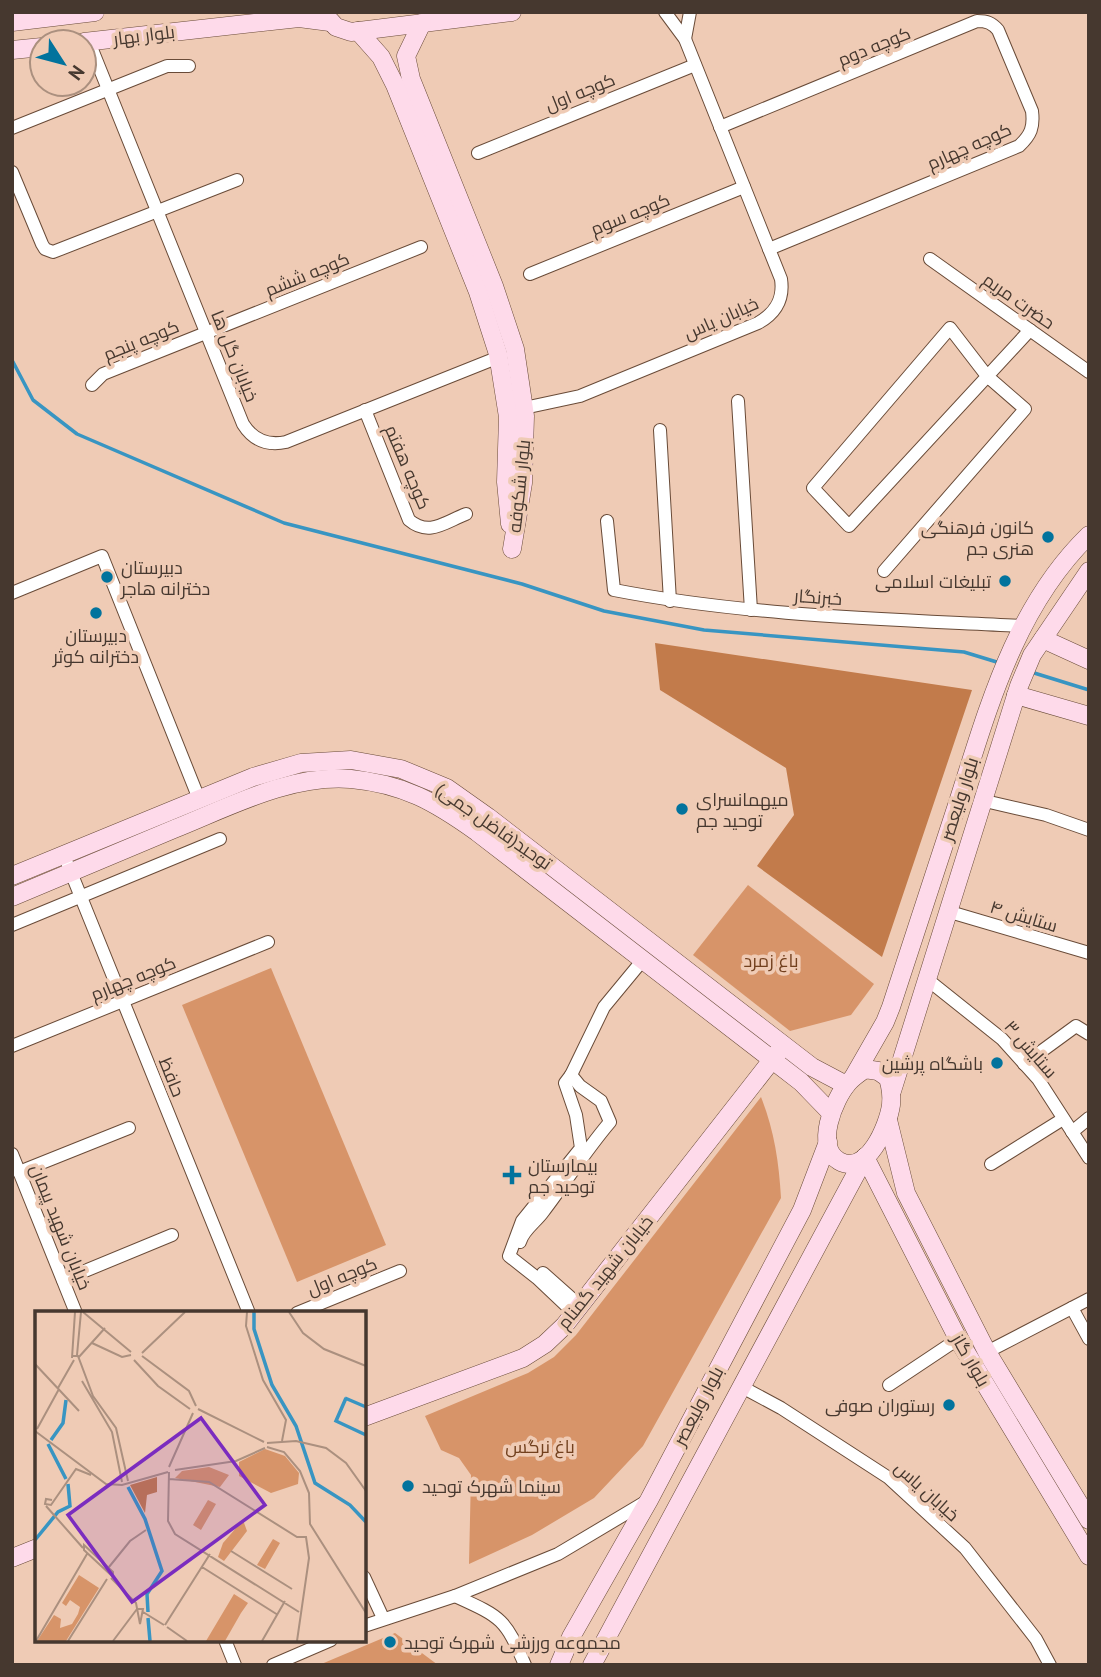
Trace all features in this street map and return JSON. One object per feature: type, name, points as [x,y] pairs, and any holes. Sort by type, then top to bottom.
[{"type":"street","name":"بلوار بهار","points":[[12,22],[95,12]]},
{"type":"street","points":[[358,31],[513,12]]},
{"type":"street","points":[[664,12],[685,39]]},
{"type":"street","points":[[685,39],[690,12]]},
{"type":"street","name":"بلوار بهار","points":[[98,41],[299,18],[327,17],[343,30],[358,31]]},
{"type":"street","name":"کوچه چهارم","points":[[720,127],[977,21],[993,24],[998,30],[1032,111],[1034,124],[1029,137],[1019,146],[769,249]]},
{"type":"street","name":"بلوار شکوفه","points":[[358,31],[381,57],[395,85],[478,292],[499,357],[508,417],[506,482],[512,549],[523,483],[524,408],[515,349],[494,286],[411,79],[406,56],[422,23]]},
{"type":"street","name":"خیابان یاس","points":[[524,408],[580,396],[766,319],[778,305],[781,279],[685,39]]},
{"type":"street","name":"کوچه اول","points":[[478,153],[695,65]]},
{"type":"street","points":[[12,128],[167,66],[189,66]]},
{"type":"street","name":"خیابان گل ها","points":[[98,67],[243,424],[254,437],[278,444],[286,442],[499,357]]},
{"type":"street","points":[[12,172],[42,244],[50,252],[59,251],[237,180]]},
{"type":"street","name":"کوچه سوم","points":[[530,274],[744,187]]},
{"type":"street","name":"کوچه ششم","points":[[206,333],[421,247]]},
{"type":"street","name":"حضرت مریم","points":[[930,258],[1089,372]]},
{"type":"street","points":[[884,570],[1025,409],[988,376],[950,328],[813,488],[849,526],[988,376],[1030,330]]},
{"type":"street","name":"کوچه پنجم","points":[[92,384],[103,374],[206,333]]},
{"type":"street","points":[[738,401],[751,610]]},
{"type":"street","name":"کوچه هفتم","points":[[365,411],[409,520],[419,528],[429,529],[466,514]]},
{"type":"street","points":[[660,430],[670,601]]},
{"type":"street","name":"خبرنگار","points":[[607,521],[614,590],[670,601],[751,610],[1021,626]]},
{"type":"street","name":"بلوار ولیعصر","points":[[559,1665],[571,1637],[649,1500],[802,1210],[828,1142],[831,1113],[885,1022],[999,677],[1021,626],[1065,558],[1089,535]]},
{"type":"street","points":[[12,593],[102,556],[200,799]]},
{"type":"street","name":"بلوار ولیعصر","points":[[592,1665],[865,1157],[883,1134],[892,1091],[1018,691],[1032,655],[1089,571]]},
{"type":"street","points":[[1043,639],[1089,660]]},
{"type":"street","points":[[1018,691],[1089,716]]},
{"type":"street","name":"توحید(فاضل جمی)","points":[[12,876],[253,777],[300,763],[351,760],[401,769],[447,788],[812,1067],[850,1081]]},
{"type":"street","name":"توحید(فاضل جمی)","points":[[12,897],[259,795],[304,782],[350,779],[396,787],[438,804],[772,1059],[801,1082],[831,1113]]},
{"type":"street","points":[[985,801],[1046,815],[1089,830]]},
{"type":"street","points":[[12,925],[220,839]]},
{"type":"street","name":"حافظ","points":[[64,855],[248,1311]]},
{"type":"street","points":[[594,922],[606,908]]},
{"type":"street","name":"ستایش ۴","points":[[950,912],[1089,953]]},
{"type":"street","name":"کوچه چهارم","points":[[12,1046],[268,942]]},
{"type":"street","points":[[577,1309],[509,1256],[522,1221],[581,1148],[568,1079],[604,1007],[642,961]]},
{"type":"street","name":"ستایش ۳","points":[[928,980],[1002,1039],[1038,1079],[1089,1158]]},
{"type":"street","points":[[885,1022],[887,1033],[893,1038],[902,1039],[912,1031]]},
{"type":"street","points":[[1024,1064],[1076,1026],[1089,1034]]},
{"type":"street","name":"خیابان شهید گمنام","points":[[366,1416],[523,1357],[545,1344],[564,1326],[784,1045]]},
{"type":"street","points":[[850,1081],[866,1069],[878,1071],[888,1078],[892,1091]]},
{"type":"street","points":[[568,1079],[601,1101],[610,1122],[588,1147],[539,1218],[522,1236],[517,1252],[577,1309]]},
{"type":"street","points":[[1072,1132],[1089,1118]]},
{"type":"street","points":[[991,1164],[1063,1119]]},
{"type":"street","name":"بلوار گاز","points":[[888,1120],[906,1193],[987,1352],[1089,1520]]},
{"type":"street","points":[[19,1172],[129,1128]]},
{"type":"street","points":[[828,1142],[831,1155],[841,1163],[854,1164],[865,1157]]},
{"type":"street","name":"خیابان شهید پیمان","points":[[12,1154],[75,1311]]},
{"type":"street","name":"بلوار گاز","points":[[865,1157],[958,1339],[1089,1556]]},
{"type":"street","points":[[883,1188],[882,1179],[888,1172],[901,1176]]},
{"type":"street","points":[[63,1280],[172,1235]]},
{"type":"street","name":"کوچه اول","points":[[302,1311],[400,1271]]},
{"type":"street","points":[[987,1352],[1089,1299]]},
{"type":"street","points":[[1072,1308],[1089,1339]]},
{"type":"street","points":[[889,1385],[958,1339]]},
{"type":"street","name":"خیابان یاس","points":[[742,1387],[781,1408],[889,1478],[965,1548],[1036,1639],[1050,1665]]},
{"type":"street","points":[[366,1625],[455,1595],[558,1554],[649,1500]]},
{"type":"street","points":[[12,1558],[35,1549]]},
{"type":"street","points":[[366,1581],[383,1618]]},
{"type":"street","points":[[455,1595],[504,1622],[526,1665]]},
{"type":"street","points":[[226,1642],[235,1665]]},
{"type":"street","points":[[274,1665],[326,1642]]},
{"type":"green space","name":"باغ زمرد","points":[[748,885],[874,984],[851,1015],[790,1031],[693,955]]},
{"type":"green space","points":[[271,968],[386,1245],[297,1282],[182,1005]]},
{"type":"green space","name":"باغ نرگس","points":[[761,1097],[775,1146],[781,1198],[643,1446],[594,1498],[532,1535],[469,1564],[471,1475],[459,1458],[441,1450],[425,1416],[528,1373],[554,1357],[576,1335]]},
{"type":"green space","name":"مجموعه ورزشی شهرک توحید","points":[[395,1633],[438,1665],[319,1665]]},
{"type":"shaded area","points":[[655,643],[972,690],[882,957],[757,866],[794,815],[786,768],[660,690]]},
{"type":"waterway","points":[[12,360],[33,400],[77,434],[284,523],[522,584],[604,611],[704,630],[964,652],[1000,663]]},
{"type":"waterway","points":[[1031,672],[1089,690]]},
{"type":"place","name":"کانون فرهنگی هنری جم","points":[[1048,537]]},
{"type":"place","name":"دبیرستان دخترانه هاجر","points":[[107,577]]},
{"type":"place","name":"تبلیغات اسلامی","points":[[1005,581]]},
{"type":"place","name":"دبیرستان دخترانه کوثر","points":[[96,613]]},
{"type":"place","name":"میهمانسرای توحید جم","points":[[682,809]]},
{"type":"place","name":"باشگاه پرشین","points":[[997,1063]]},
{"type":"place","name":"بیمارستان توحید جم","points":[[512,1175]]},
{"type":"place","name":"رستوران صوفی","points":[[949,1405]]},
{"type":"place","name":"سینما شهرک توحید","points":[[408,1486]]},
{"type":"place","name":"مجموعه ورزشی شهرک توحید","points":[[390,1642]]}]
